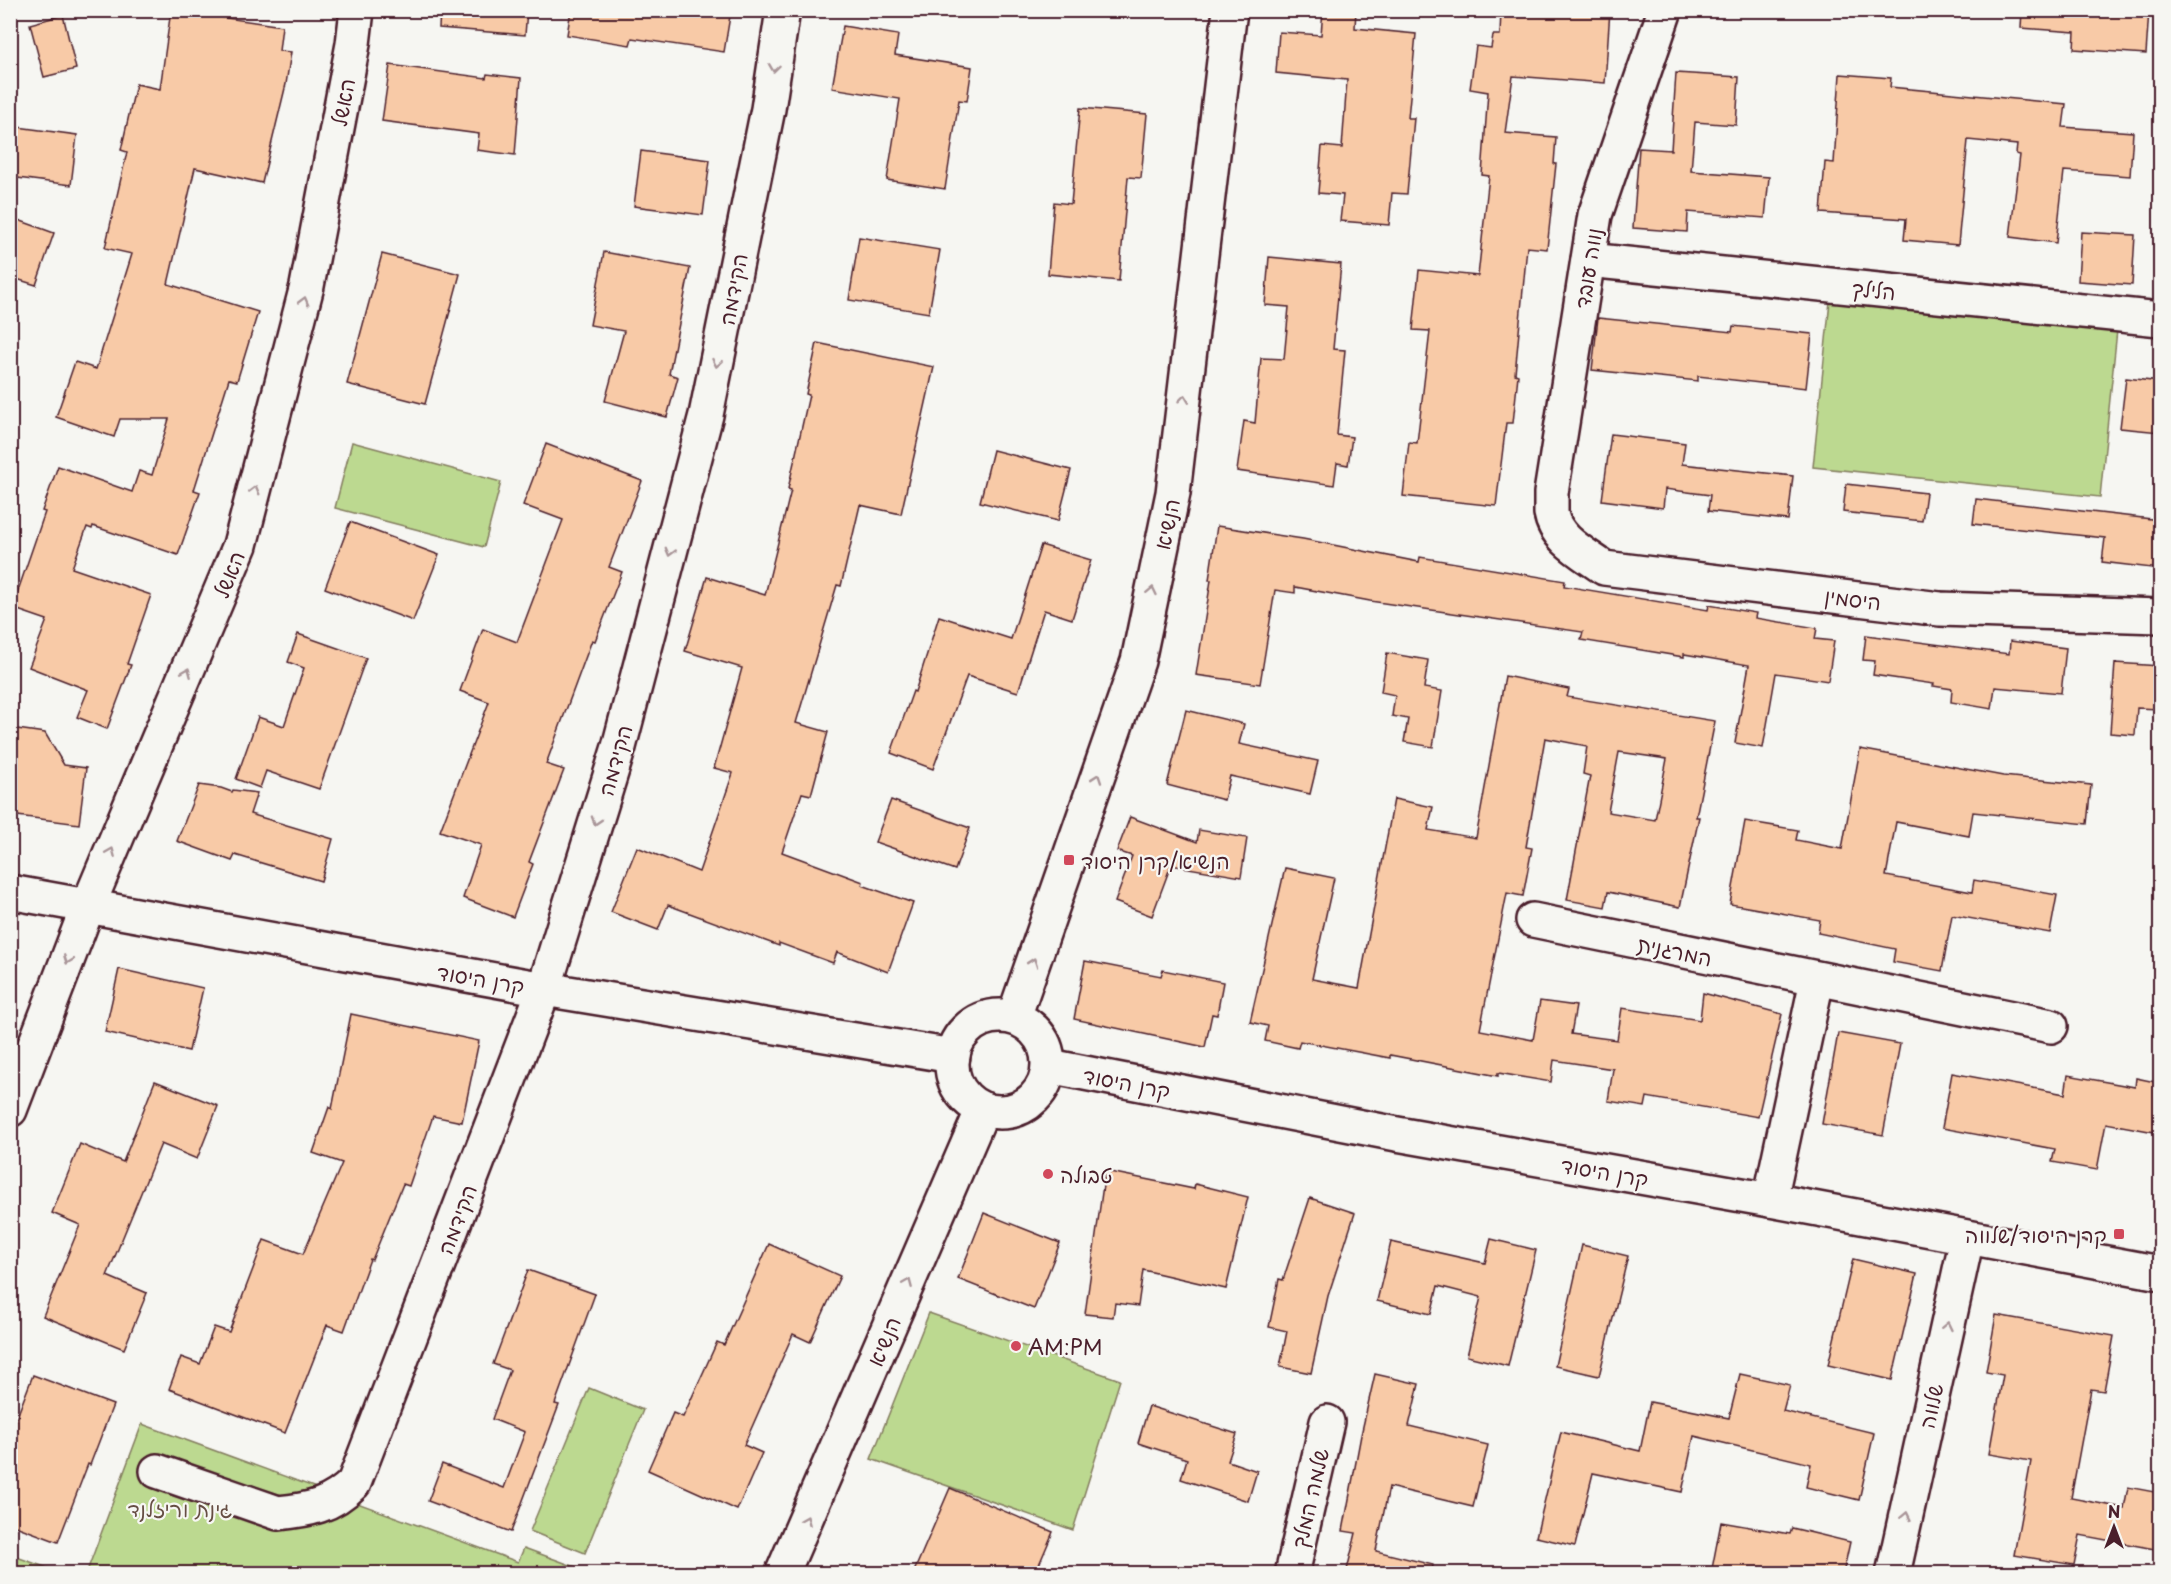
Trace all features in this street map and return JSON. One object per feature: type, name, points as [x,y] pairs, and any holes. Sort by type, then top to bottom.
[{"type":"street","name":"האשל","points":[[10,1110],[88,906],[240,546],[308,286],[353,44],[357,10]]},
{"type":"street","name":"הקידמה","points":[[157,1472],[278,1513],[297,1511],[331,1502],[354,1483],[544,989],[619,747],[706,415],[768,109],[783,10]]},
{"type":"street","name":"הנשיא","points":[[1014,1017],[1138,661],[1173,492],[1230,10]]},
{"type":"street","name":"נווה עובד","points":[[1559,533],[1551,515],[1551,494],[1595,215],[1665,10]]},
{"type":"street","name":"הלילך","points":[[1588,260],[2160,319]]},
{"type":"street","name":"היסמין","points":[[1559,533],[1604,568],[1940,609],[2160,616]]},
{"type":"street","name":"קרן היסוד","points":[[10,892],[544,989],[953,1056]]},
{"type":"street","name":"המרגנית","points":[[1533,920],[1817,980],[2051,1026]]},
{"type":"street","points":[[1770,1200],[1817,980]]},
{"type":"street","points":[[997,1015],[1014,1017],[1027,1023],[1040,1035],[1047,1050],[1049,1066],[1042,1089],[1031,1102],[1016,1110],[999,1112],[983,1109],[970,1101],[959,1089],[953,1073],[953,1056],[957,1043],[967,1029],[981,1020],[997,1015]]},
{"type":"street","name":"קרן היסוד","points":[[1049,1066],[1397,1134],[1770,1200],[2160,1273]]},
{"type":"street","name":"הנשיא","points":[[789,1571],[983,1109]]},
{"type":"street","name":"שלווה","points":[[1893,1574],[1966,1238]]},
{"type":"street","name":"שלמה המלך","points":[[1292,1574],[1327,1422]]},
{"type":"green space","points":[[1830,301],[2117,330],[2100,497],[1813,467]]},
{"type":"green space","points":[[352,442],[501,482],[484,547],[335,508]]},
{"type":"green space","points":[[929,1313],[1120,1380],[1073,1530],[871,1459]]},
{"type":"green space","points":[[589,1388],[643,1410],[585,1553],[530,1531]]},
{"type":"green space","name":"גינת וריזלנד","points":[[142,1424],[518,1562],[524,1548],[592,1573],[86,1574]]},
{"type":"green space","points":[[11,1555],[62,1573],[11,1573]]},
{"type":"building","points":[[171,10],[282,26],[279,51],[291,52],[286,84],[262,183],[195,168],[168,284],[258,312],[237,381],[229,379],[194,490],[200,492],[178,555],[93,526],[92,529],[87,527],[72,568],[151,595],[127,664],[131,665],[107,729],[77,717],[88,690],[29,667],[47,620],[12,608],[45,512],[42,511],[58,466],[132,492],[139,471],[152,475],[169,419],[120,419],[114,437],[56,417],[75,362],[96,369],[132,254],[105,248],[127,152],[121,150],[136,84],[160,89]]},
{"type":"building","points":[[440,10],[527,10],[525,35],[439,28]]},
{"type":"building","points":[[571,10],[731,10],[724,52],[632,38],[630,45],[567,35]]},
{"type":"building","points":[[1323,10],[1356,10],[1355,28],[1416,34],[1408,118],[1414,118],[1407,194],[1392,193],[1389,225],[1340,221],[1343,195],[1318,193],[1322,146],[1342,148],[1347,80],[1276,73],[1279,32],[1321,35]]},
{"type":"building","points":[[1501,10],[1610,10],[1605,83],[1513,76],[1505,133],[1556,137],[1554,164],[1556,164],[1547,249],[1527,247],[1515,374],[1518,375],[1513,423],[1506,423],[1496,506],[1403,496],[1409,442],[1417,443],[1430,331],[1413,330],[1419,270],[1478,276],[1489,176],[1482,175],[1488,92],[1470,89],[1476,46],[1491,48],[1493,35],[1500,35]]},
{"type":"building","points":[[2022,10],[2149,10],[2146,54],[2074,49],[2075,32],[2021,28]]},
{"type":"building","points":[[63,15],[76,69],[44,77],[30,24]]},
{"type":"building","points":[[843,26],[898,35],[895,55],[972,67],[967,101],[959,100],[945,189],[887,180],[900,99],[832,88]]},
{"type":"building","points":[[390,65],[486,78],[487,74],[521,78],[515,155],[477,150],[479,134],[382,121]]},
{"type":"building","points":[[1676,73],[1739,77],[1736,125],[1695,122],[1691,171],[1769,177],[1765,218],[1688,212],[1687,232],[1633,228],[1639,148],[1671,150]]},
{"type":"building","points":[[1840,74],[1891,78],[1890,87],[2066,104],[2063,127],[2133,132],[2130,176],[2064,171],[2056,243],[2010,237],[2020,155],[2016,154],[2017,145],[1968,140],[1958,245],[1904,240],[1906,219],[1821,213],[1825,162],[1834,163]]},
{"type":"building","points":[[1080,108],[1147,114],[1141,178],[1128,177],[1119,281],[1048,274],[1054,202],[1071,204]]},
{"type":"building","points":[[10,126],[77,135],[71,185],[10,177]]},
{"type":"building","points":[[641,151],[710,160],[703,215],[634,206]]},
{"type":"building","points":[[10,217],[54,233],[36,285],[10,277]]},
{"type":"building","points":[[2081,232],[2135,235],[2132,285],[2078,281]]},
{"type":"building","points":[[859,237],[940,250],[929,313],[849,300]]},
{"type":"building","points":[[604,252],[690,268],[669,374],[678,377],[667,417],[605,401],[624,331],[590,325]]},
{"type":"building","points":[[382,254],[460,274],[425,404],[347,384]]},
{"type":"building","points":[[1269,257],[1341,264],[1333,349],[1345,350],[1337,435],[1352,437],[1348,465],[1337,463],[1334,485],[1237,471],[1244,421],[1255,423],[1261,358],[1284,359],[1289,307],[1265,305]]},
{"type":"building","points":[[1598,318],[1732,332],[1733,326],[1812,334],[1806,388],[1698,376],[1698,381],[1592,370]]},
{"type":"building","points":[[817,343],[934,367],[901,514],[860,505],[841,586],[837,585],[796,723],[828,732],[811,795],[802,793],[782,852],[913,903],[888,972],[837,952],[833,963],[779,943],[779,946],[668,905],[658,930],[611,912],[637,847],[699,872],[733,773],[714,768],[742,668],[685,651],[707,577],[765,595],[791,490],[788,489],[809,395],[806,394]]},
{"type":"building","points":[[2126,378],[2160,382],[2160,432],[2120,428]]},
{"type":"building","points":[[1611,434],[1685,443],[1682,464],[1793,476],[1788,520],[1708,511],[1710,495],[1665,489],[1663,508],[1602,500]]},
{"type":"building","points":[[546,444],[642,481],[609,567],[622,572],[595,641],[592,640],[546,764],[564,770],[529,862],[533,864],[513,917],[463,898],[481,845],[440,831],[489,702],[460,691],[483,629],[517,642],[563,520],[523,505]]},
{"type":"building","points":[[993,450],[1071,470],[1058,521],[980,502]]},
{"type":"building","points":[[1846,484],[1926,493],[1922,521],[1843,512]]},
{"type":"building","points":[[1976,499],[2160,520],[2160,569],[2102,562],[2105,538],[1973,524]]},
{"type":"building","points":[[350,522],[439,555],[413,621],[325,588]]},
{"type":"building","points":[[1217,526],[1303,539],[1419,562],[1420,557],[1565,581],[1564,586],[1708,610],[1709,605],[1756,613],[1755,618],[1817,628],[1815,639],[1834,641],[1828,681],[1776,673],[1763,748],[1735,743],[1749,665],[1581,640],[1583,632],[1370,601],[1295,587],[1295,593],[1275,590],[1260,684],[1196,675]]},
{"type":"building","points":[[1041,545],[1091,560],[1072,619],[1044,610],[1018,692],[967,676],[933,769],[891,753],[913,691],[915,692],[939,616],[1011,639]]},
{"type":"building","points":[[298,634],[366,658],[319,789],[266,771],[260,788],[236,779],[258,717],[284,726],[304,668],[288,662]]},
{"type":"building","points":[[1866,635],[2009,654],[2010,641],[2066,648],[2061,693],[1995,687],[1992,709],[1951,702],[1952,689],[1873,675],[1875,661],[1863,660]]},
{"type":"building","points":[[1387,653],[1428,660],[1424,688],[1442,691],[1433,747],[1404,742],[1408,719],[1392,716],[1395,695],[1381,692]]},
{"type":"building","points":[[2115,663],[2160,666],[2160,709],[2137,708],[2135,735],[2110,733]]},
{"type":"building","points":[[1505,676],[1569,689],[1567,697],[1715,721],[1696,817],[1699,817],[1680,907],[1608,892],[1605,907],[1567,900],[1590,776],[1583,774],[1587,746],[1545,738],[1526,847],[1532,848],[1523,896],[1507,893],[1480,1030],[1533,1040],[1540,1001],[1576,1006],[1571,1034],[1617,1040],[1622,1008],[1700,1020],[1703,993],[1782,1014],[1758,1117],[1647,1097],[1645,1107],[1608,1101],[1613,1069],[1554,1060],[1551,1082],[1498,1073],[1498,1076],[1390,1055],[1390,1058],[1300,1041],[1298,1048],[1265,1041],[1268,1026],[1250,1022],[1285,868],[1334,878],[1312,979],[1359,988],[1394,799],[1433,807],[1428,830],[1476,838]],"holes":[[[1619,752],[1667,759],[1655,820],[1608,812]]]},
{"type":"building","points":[[1186,710],[1244,724],[1239,744],[1318,761],[1310,794],[1230,776],[1224,800],[1167,785]]},
{"type":"building","points":[[10,728],[45,733],[64,765],[86,768],[79,824],[10,815]]},
{"type":"building","points":[[1860,749],[2003,776],[2091,785],[2087,824],[1973,812],[1969,836],[1896,822],[1886,876],[1972,892],[1974,880],[2057,895],[2050,933],[1952,915],[1942,971],[1893,962],[1895,949],[1818,933],[1820,920],[1730,904],[1745,821],[1798,830],[1796,840],[1842,849]]},
{"type":"building","points":[[199,785],[232,792],[233,790],[257,793],[250,814],[333,839],[321,881],[235,855],[232,861],[177,841]]},
{"type":"building","points":[[891,800],[970,828],[955,870],[875,842]]},
{"type":"building","points":[[1130,817],[1197,842],[1199,830],[1247,838],[1241,877],[1171,865],[1152,916],[1115,902],[1132,856],[1117,851]]},
{"type":"building","points":[[1085,961],[1161,976],[1163,970],[1223,982],[1217,1015],[1212,1014],[1205,1047],[1074,1019]]},
{"type":"building","points":[[119,969],[203,988],[189,1051],[105,1032]]},
{"type":"building","points":[[351,1014],[479,1041],[462,1122],[433,1116],[409,1186],[403,1184],[372,1260],[370,1259],[344,1331],[327,1325],[285,1433],[169,1389],[181,1357],[200,1364],[214,1327],[229,1332],[264,1240],[303,1254],[342,1163],[313,1153],[329,1107],[332,1109]]},
{"type":"building","points":[[1838,1033],[1900,1044],[1883,1135],[1822,1124]]},
{"type":"building","points":[[1952,1073],[2065,1094],[2068,1075],[2135,1087],[2136,1078],[2160,1083],[2160,1133],[2106,1123],[2097,1170],[2052,1162],[2055,1149],[1942,1128]]},
{"type":"building","points":[[155,1081],[218,1106],[197,1159],[161,1144],[107,1276],[147,1293],[124,1349],[43,1316],[80,1225],[52,1213],[80,1144],[123,1162]]},
{"type":"building","points":[[1105,1171],[1194,1189],[1195,1184],[1248,1197],[1226,1289],[1143,1270],[1138,1306],[1115,1303],[1113,1317],[1085,1314]]},
{"type":"building","points":[[1310,1198],[1355,1213],[1328,1296],[1311,1373],[1280,1367],[1287,1331],[1269,1327],[1279,1279],[1283,1280]]},
{"type":"building","points":[[984,1213],[1060,1243],[1034,1309],[958,1279]]},
{"type":"building","points":[[1491,1239],[1536,1250],[1508,1366],[1467,1356],[1481,1297],[1438,1286],[1431,1314],[1377,1301],[1391,1242],[1485,1263]]},
{"type":"building","points":[[769,1244],[840,1276],[810,1342],[793,1334],[744,1445],[762,1453],[737,1510],[648,1470],[673,1413],[683,1417],[717,1342],[724,1345]]},
{"type":"building","points":[[1582,1245],[1628,1256],[1599,1376],[1555,1366]]},
{"type":"building","points":[[1853,1259],[1917,1274],[1892,1380],[1828,1365]]},
{"type":"building","points":[[528,1270],[595,1294],[555,1404],[559,1405],[511,1532],[428,1501],[442,1464],[504,1488],[525,1432],[492,1419],[510,1370],[493,1364]]},
{"type":"building","points":[[1996,1315],[2114,1336],[2104,1391],[2091,1389],[2071,1498],[2124,1508],[2128,1487],[2160,1493],[2160,1550],[2080,1535],[2074,1565],[2014,1555],[2031,1461],[1989,1454],[2003,1375],[1986,1372]]},
{"type":"building","points":[[1375,1374],[1419,1384],[1409,1426],[1488,1445],[1473,1507],[1389,1487],[1376,1551],[1433,1565],[1432,1574],[1346,1574],[1356,1533],[1343,1531]]},
{"type":"building","points":[[1740,1374],[1790,1385],[1783,1411],[1874,1433],[1859,1500],[1806,1487],[1811,1464],[1694,1436],[1682,1492],[1593,1473],[1575,1546],[1536,1537],[1561,1432],[1640,1451],[1650,1402],[1729,1418]]},
{"type":"building","points":[[33,1375],[113,1405],[58,1542],[10,1524],[10,1435]]},
{"type":"building","points":[[1149,1406],[1237,1434],[1228,1461],[1257,1471],[1248,1501],[1181,1479],[1187,1459],[1138,1443]]},
{"type":"building","points":[[950,1488],[1053,1532],[1035,1574],[913,1574]]},
{"type":"building","points":[[1721,1522],[1790,1534],[1792,1528],[1850,1542],[1843,1574],[1711,1574]]},
{"type":"place","name":"הנשיא/קרן היסוד","points":[[1069,860]]},
{"type":"place","name":"טבולה","points":[[1048,1174]]},
{"type":"place","name":"קרן היסוד/שלווה","points":[[2119,1234]]},
{"type":"place","name":"AM:PM","points":[[1016,1346]]}]
